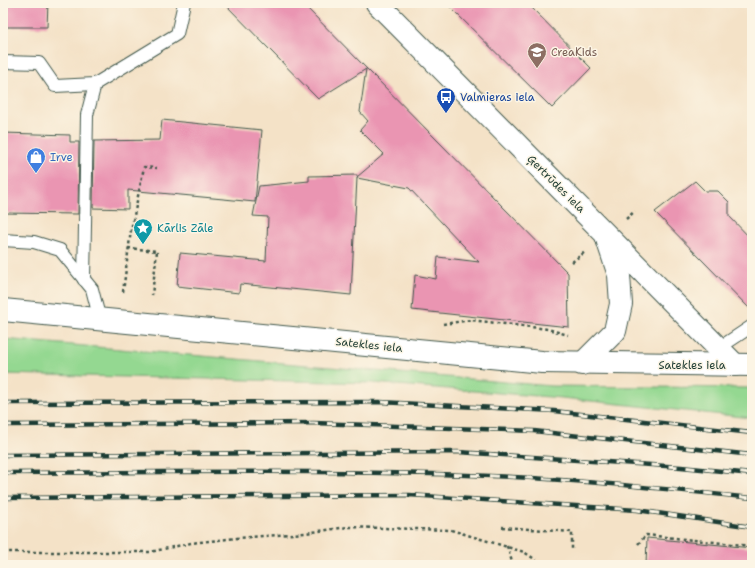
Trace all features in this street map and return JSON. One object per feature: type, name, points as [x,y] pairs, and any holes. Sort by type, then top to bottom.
[{"type":"main road","name":"Ģertrūdes iela","points":[[377,3],[606,236],[719,348],[743,365]]},
{"type":"main road","points":[[582,364],[615,331],[621,304],[619,275],[606,236]]},
{"type":"main road","name":"Satekles iela","points":[[3,310],[534,362],[582,364],[743,365]]},
{"type":"lane","points":[[3,62],[39,63],[55,86],[95,84],[177,34],[184,3]]},
{"type":"lane","points":[[84,280],[88,115],[95,84]]},
{"type":"lane","points":[[3,240],[34,242],[60,250],[92,289],[100,320]]},
{"type":"lane","points":[[719,348],[752,326]]},
{"type":"path","points":[[123,292],[128,248],[144,167],[157,168]]},
{"type":"path","points":[[128,248],[157,251],[152,295]]},
{"type":"path","points":[[443,324],[470,320],[548,329],[571,335]]},
{"type":"path","points":[[3,552],[150,552],[191,543],[305,533],[348,527],[451,530],[507,546],[524,552],[536,560]]},
{"type":"path","points":[[502,527],[572,532],[572,551]]},
{"type":"path","points":[[638,544],[646,535],[752,546]]},
{"type":"path","points":[[507,546],[513,565]]},
{"type":"green space","points":[[3,339],[552,386],[752,388],[752,418],[562,398],[373,383],[3,374]]},
{"type":"building","points":[[3,3],[48,3],[47,27],[3,27]]},
{"type":"building","points":[[224,3],[302,3],[568,273],[569,327],[412,310],[415,275],[436,279],[438,257],[479,262],[409,188],[357,178],[351,295],[240,284],[239,293],[177,286],[180,253],[266,261],[268,217],[253,216],[259,186],[309,181],[309,176],[357,175],[357,177],[384,154],[360,130],[368,121],[360,112],[366,69],[318,99]]},
{"type":"building","points":[[446,3],[527,3],[591,68],[552,108]]},
{"type":"building","points":[[162,120],[262,130],[255,202],[128,190],[128,209],[93,208],[94,141],[160,140]]},
{"type":"building","name":"Irve","points":[[3,133],[70,135],[70,142],[79,142],[78,214],[3,213]]},
{"type":"building","points":[[695,181],[705,191],[718,191],[729,202],[729,216],[752,240],[752,311],[655,212]]},
{"type":"building","points":[[647,538],[752,548],[752,565],[646,565]]},
{"type":"railway","points":[[3,403],[380,402],[554,411],[752,433]]},
{"type":"railway","points":[[3,425],[314,423],[534,431],[752,455]]},
{"type":"railway","points":[[3,455],[458,452],[681,467],[752,474]]},
{"type":"railway","points":[[3,473],[293,472],[409,473],[503,476],[645,487],[752,498]]},
{"type":"railway","points":[[3,498],[409,495],[637,510],[752,527]]},
{"type":"place","name":"CreaKids","points":[[537,69]]},
{"type":"place","name":"Valmieras iela","points":[[446,114]]},
{"type":"place","name":"Irve","points":[[36,174]]},
{"type":"place","name":"Kārlis Zāle","points":[[143,245]]}]
